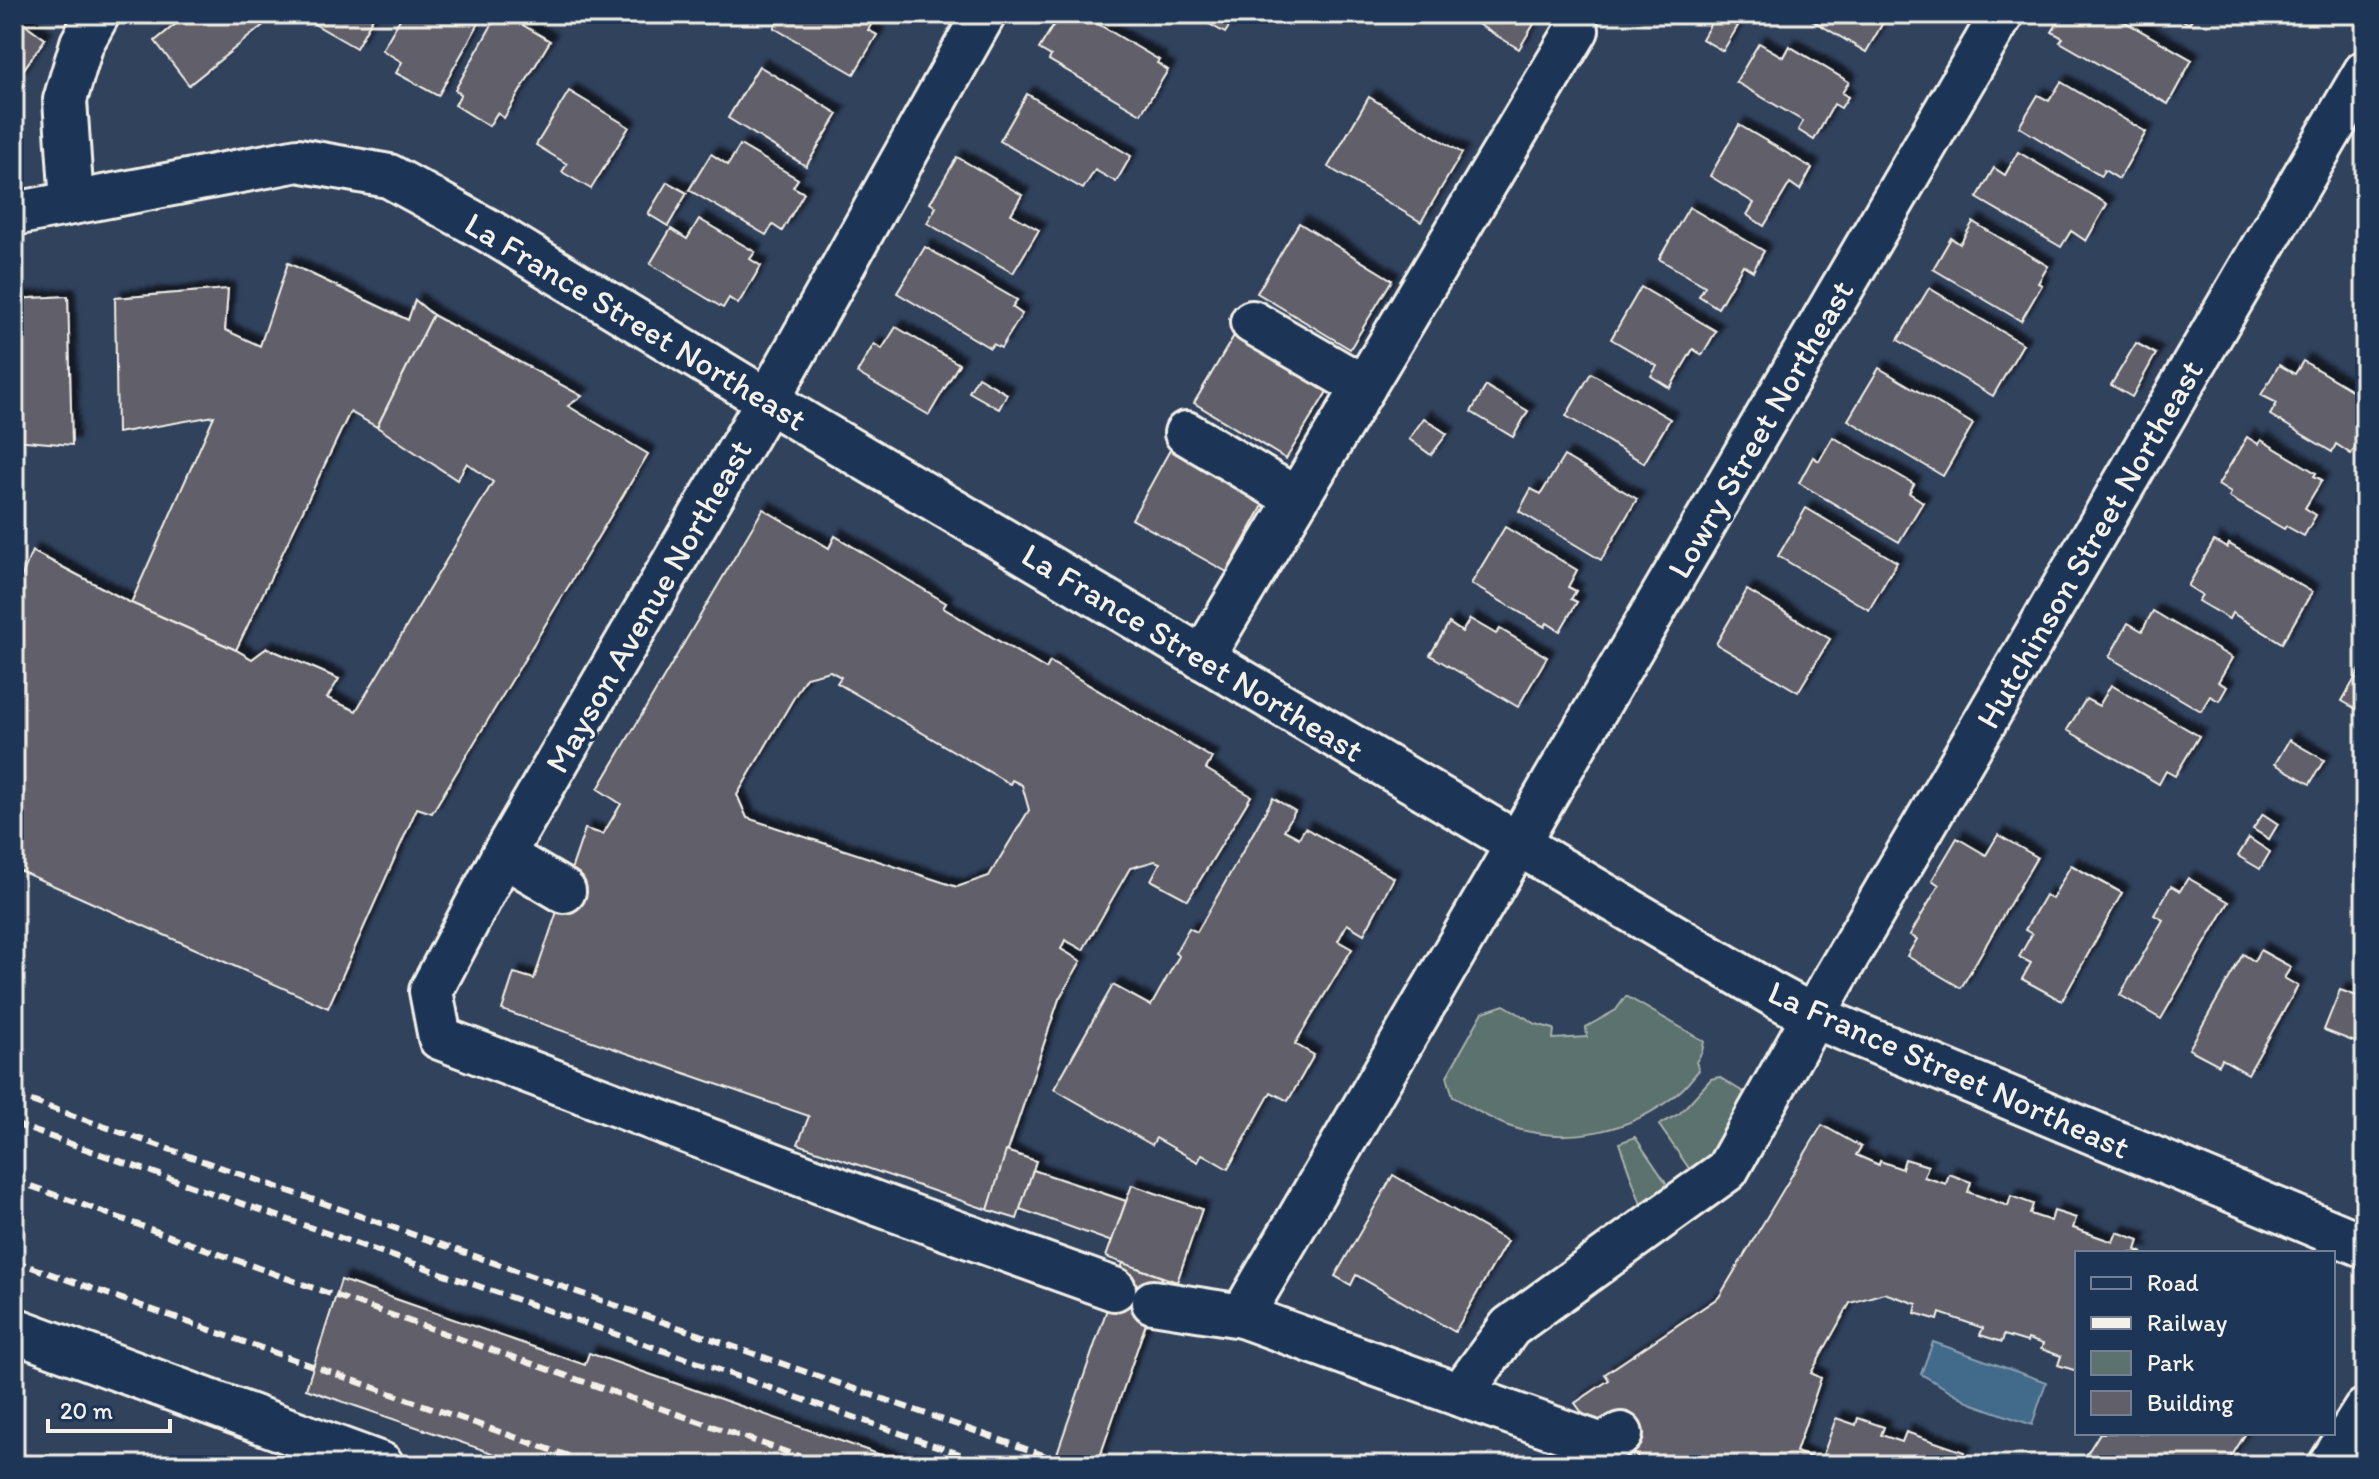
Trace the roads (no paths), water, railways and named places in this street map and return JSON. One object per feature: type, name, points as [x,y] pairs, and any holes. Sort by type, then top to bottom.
[{"type":"main road","points":[[14,1330],[381,1465]]},
{"type":"street","points":[[72,203],[65,100],[82,43],[98,14]]},
{"type":"street","name":"Mayson Avenue Northeast","points":[[984,14],[768,400],[503,855],[431,991],[440,1038],[878,1204],[1114,1289]]},
{"type":"street","name":"Lowry Street Northeast","points":[[1242,1316],[2002,14]]},
{"type":"street","points":[[1202,658],[1577,30]]},
{"type":"street","name":"Hutchinson Street Northeast","points":[[1460,1395],[1510,1327],[1727,1170],[1813,1016],[2365,72]]},
{"type":"street","name":"La France Street Northeast","points":[[14,214],[298,160],[389,176],[489,231],[1202,658],[1813,1016],[2365,1246]]},
{"type":"street","points":[[1252,322],[1364,387]]},
{"type":"street","points":[[1186,433],[1297,499]]},
{"type":"street","points":[[503,855],[564,891]]},
{"type":"street","points":[[1153,1302],[1242,1316],[1602,1445],[1621,1434]]},
{"type":"street","points":[[2330,1465],[2365,1410]]},
{"type":"water","points":[[1933,1342],[2046,1382],[2032,1425],[1973,1404],[1921,1374]]},
{"type":"railway","points":[[14,1095],[1072,1465]]},
{"type":"railway","points":[[14,1124],[991,1465]]},
{"type":"railway","points":[[14,1180],[322,1291],[824,1465]]},
{"type":"railway","points":[[14,1261],[594,1465]]}]
